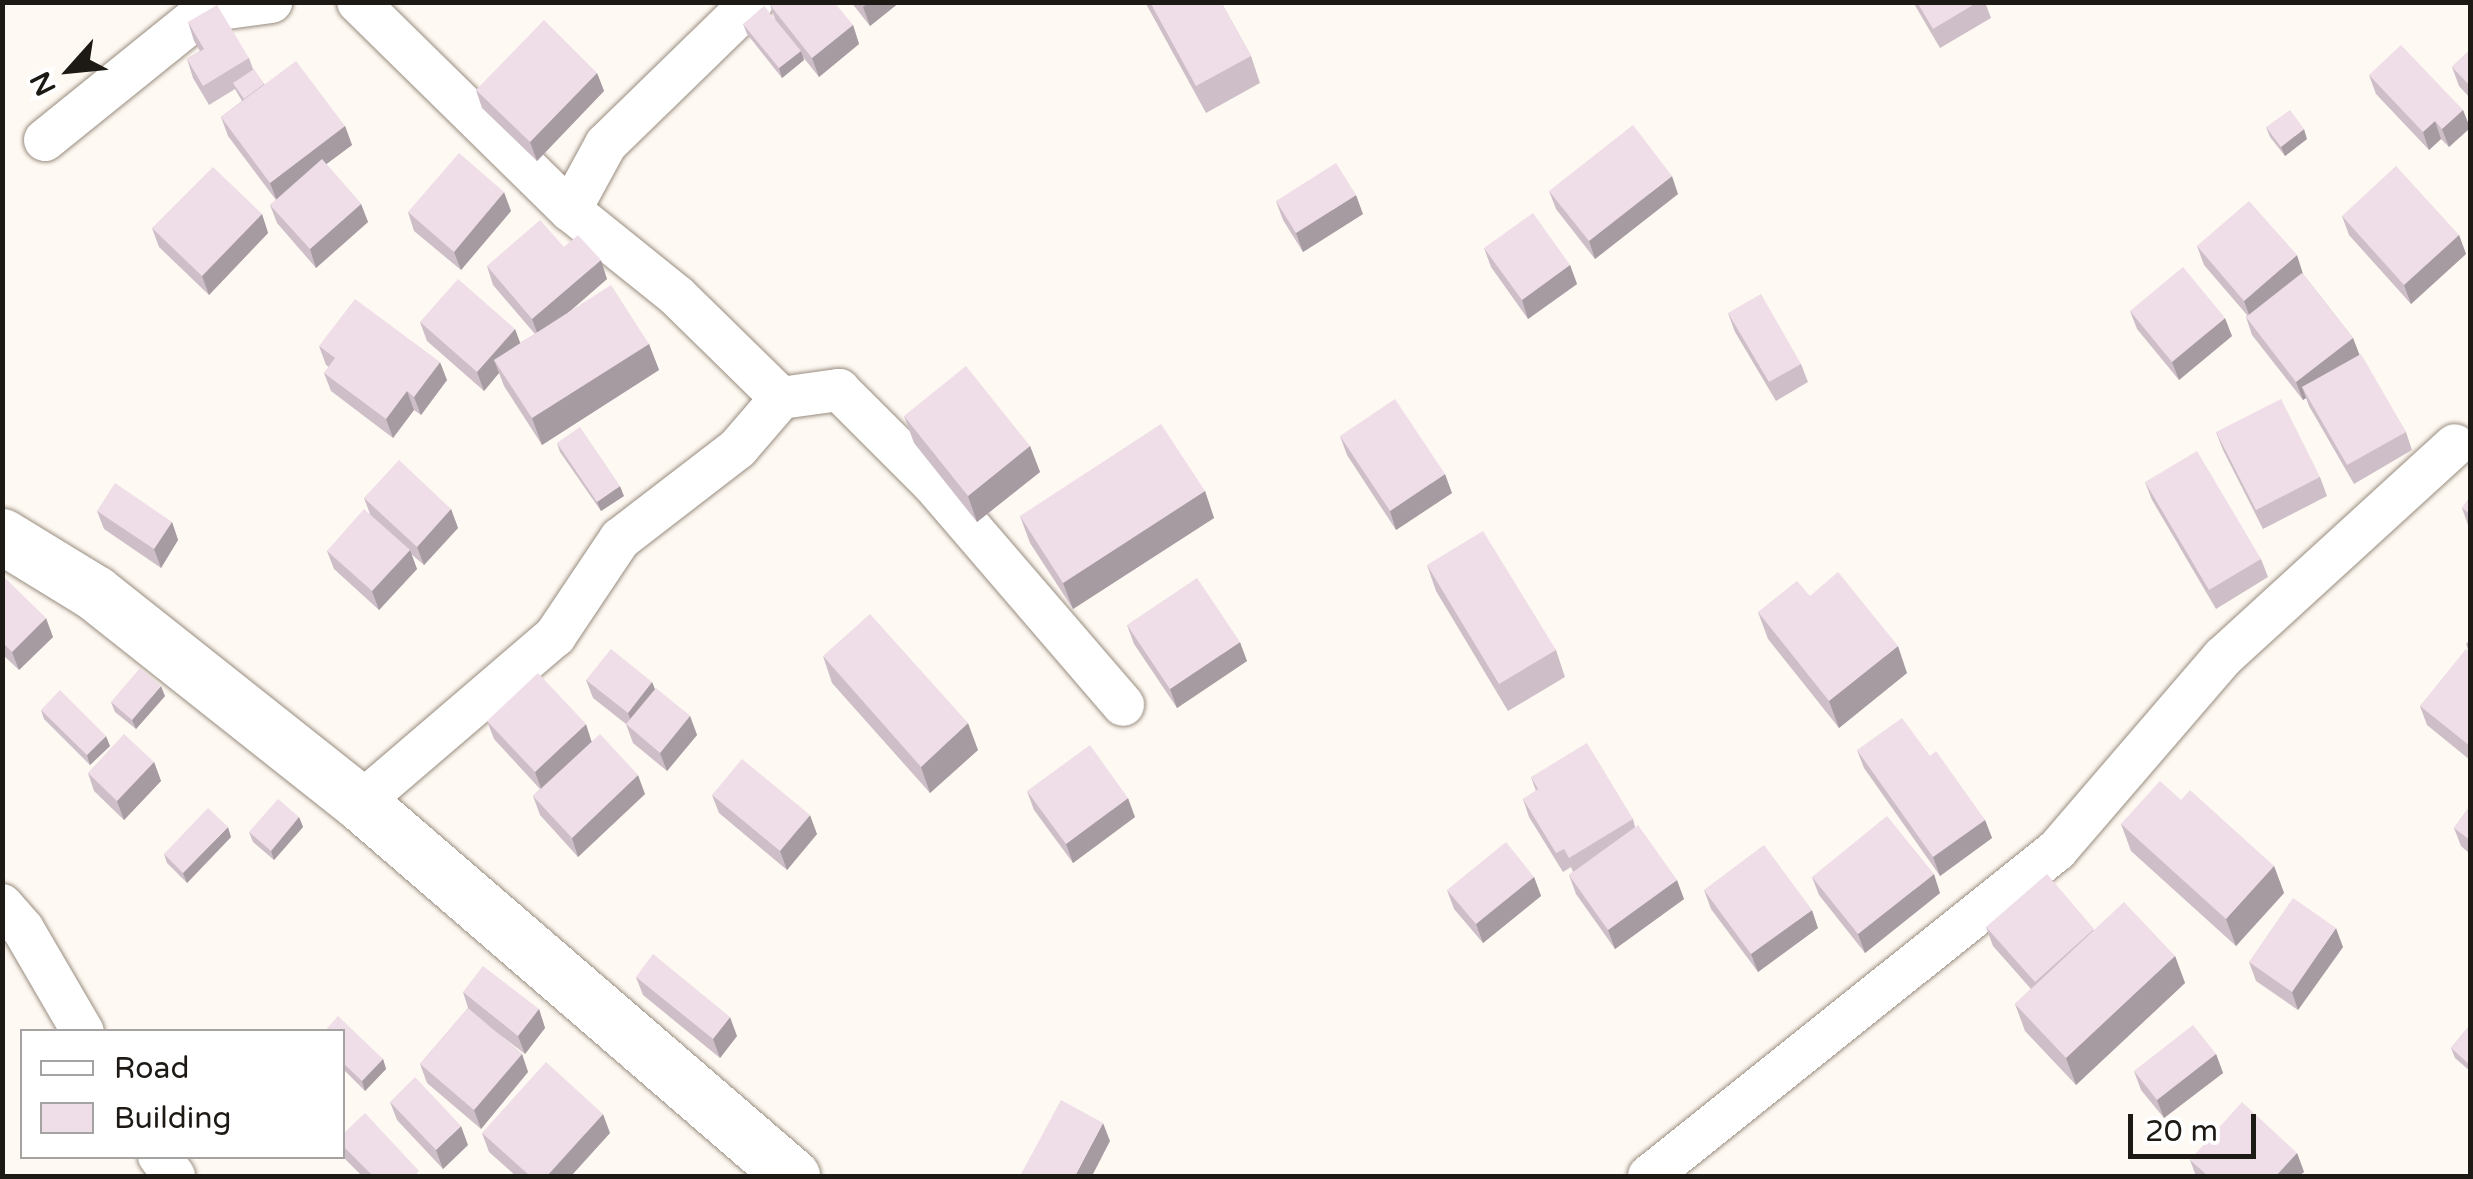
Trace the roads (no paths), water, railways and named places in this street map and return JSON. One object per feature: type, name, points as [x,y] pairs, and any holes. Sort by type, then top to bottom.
[{"type":"street","points":[[46,140],[204,12],[270,2]]},
{"type":"street","points":[[358,2],[570,210],[677,296],[781,398]]},
{"type":"street","points":[[570,210],[606,144],[752,2]]},
{"type":"street","points":[[360,803],[556,636],[620,540],[738,448],[781,398],[840,390],[934,485],[1122,705]]},
{"type":"street","points":[[1649,1176],[2057,850],[2222,657],[2456,445]]},
{"type":"street","points":[[2,536],[94,593],[360,803],[792,1176]]},
{"type":"street","points":[[2,905],[24,928],[81,1029]]}]
